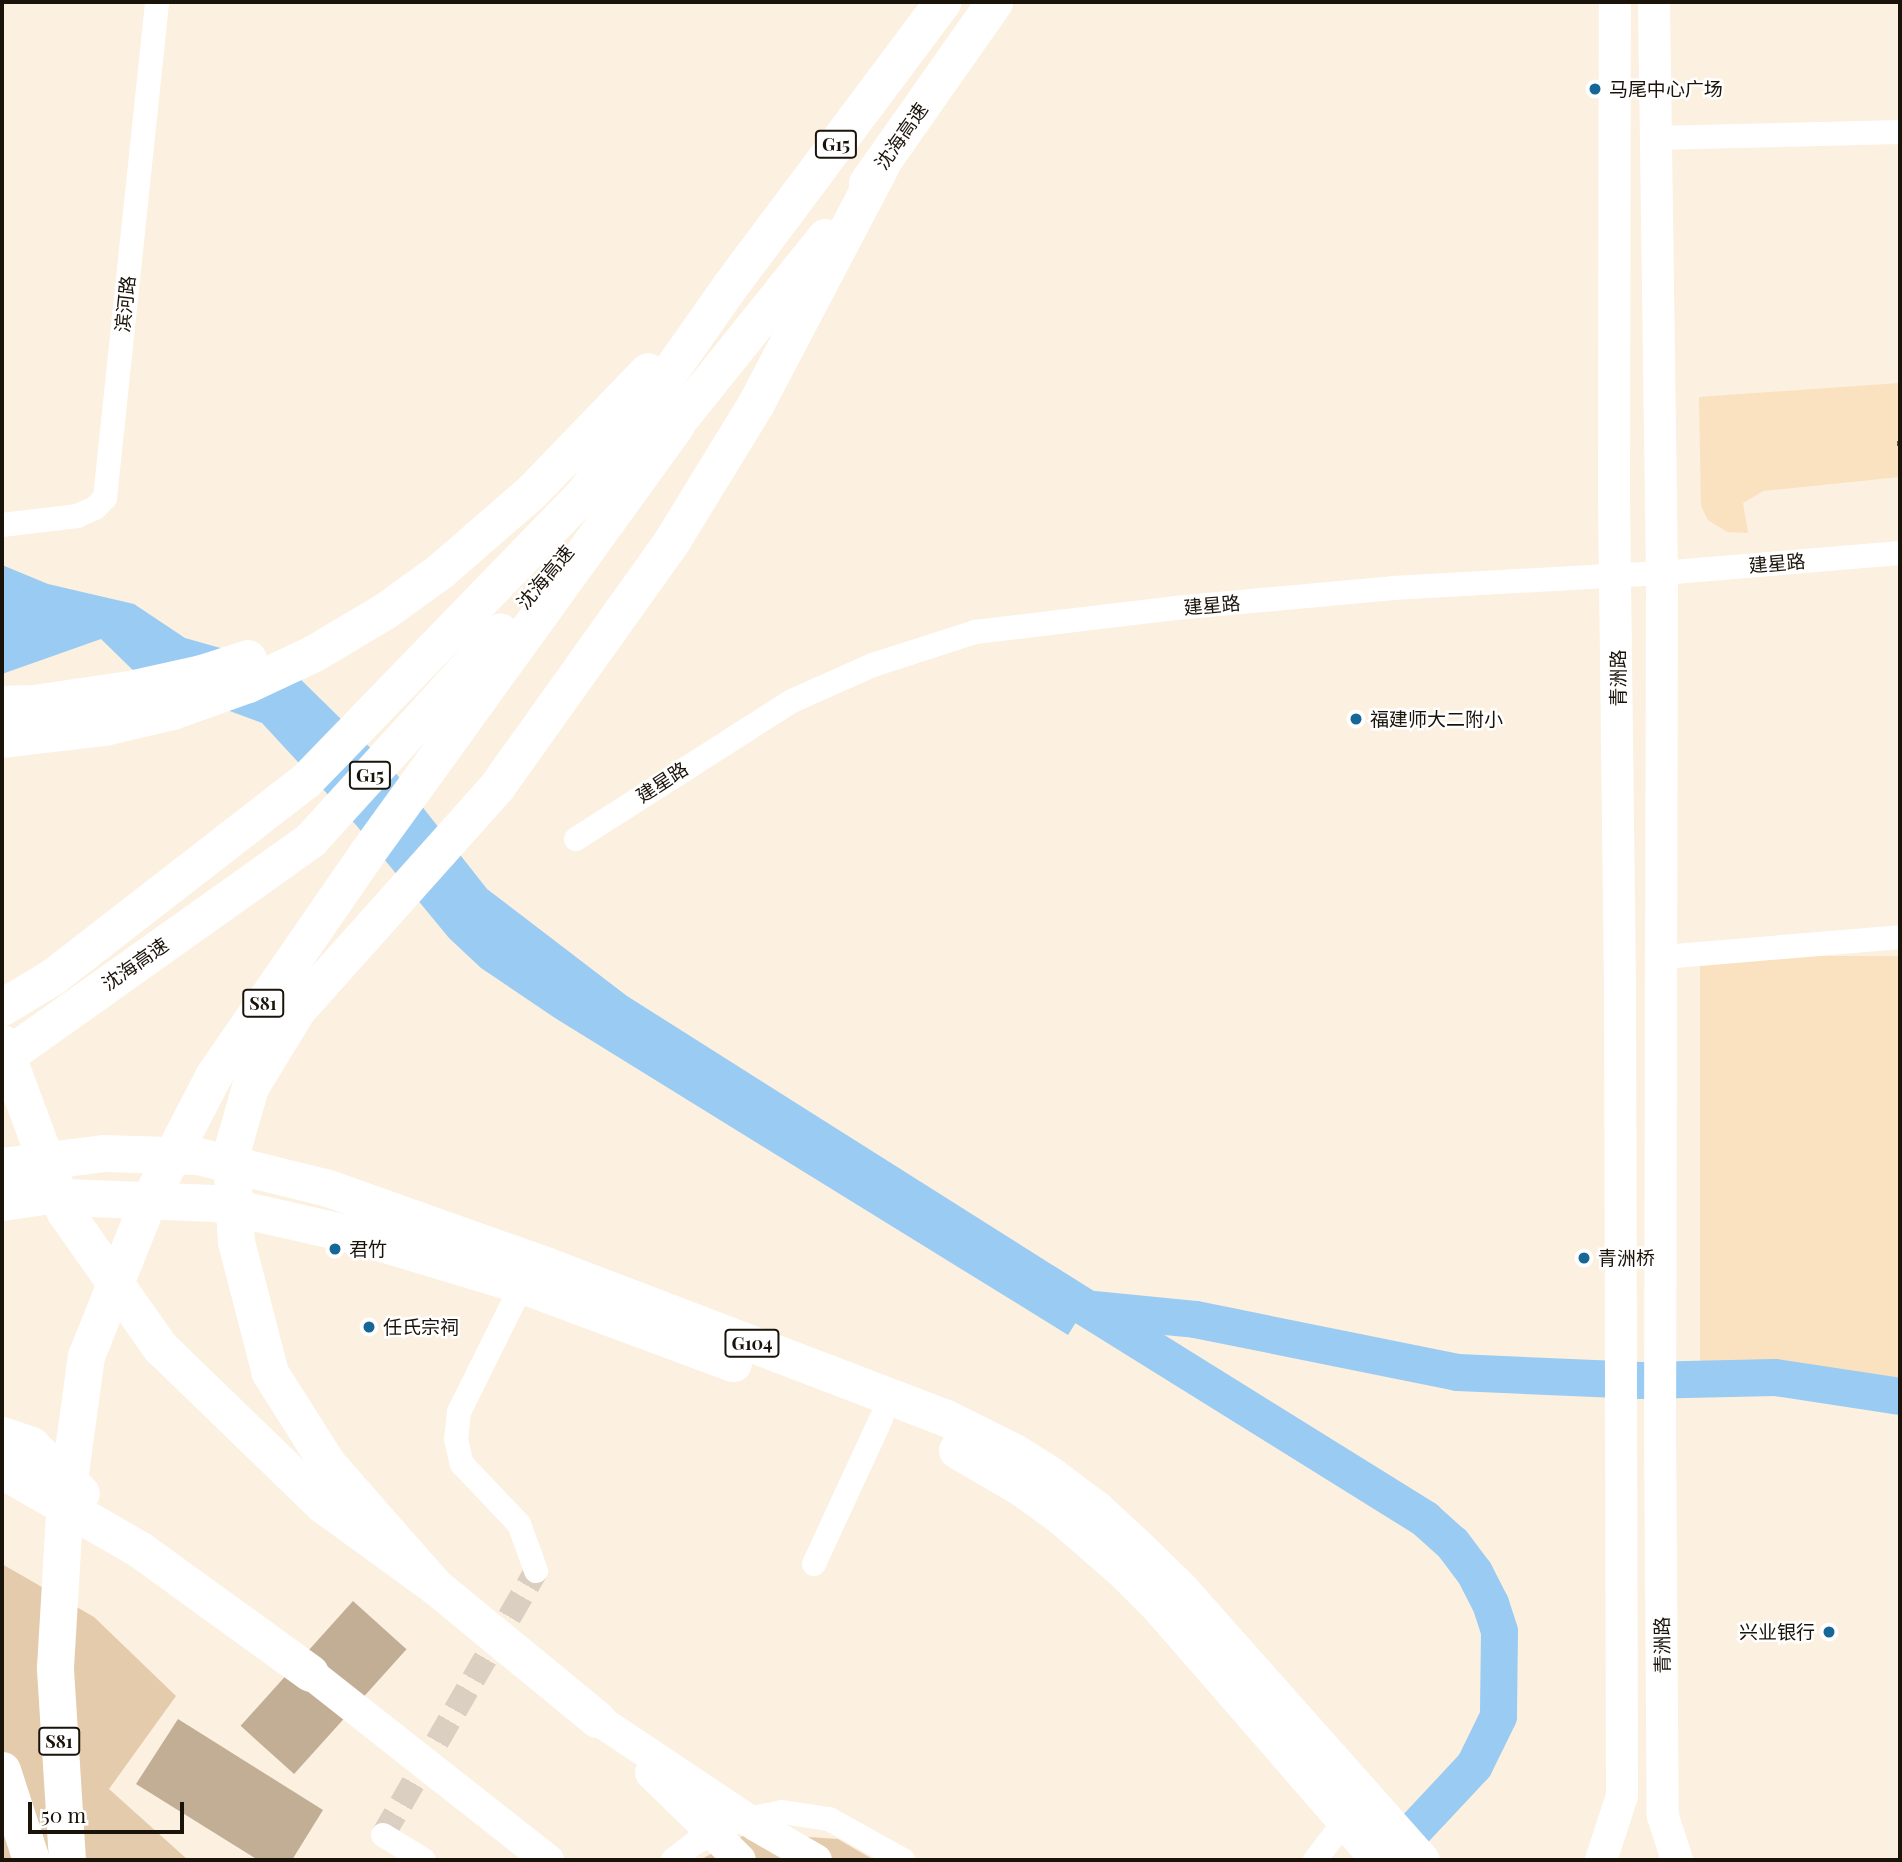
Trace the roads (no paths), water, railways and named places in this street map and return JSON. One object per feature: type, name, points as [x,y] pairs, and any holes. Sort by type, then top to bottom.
[{"type":"highway","name":"沈海高速","points":[[2,1007],[52,977],[306,780],[585,492],[729,287],[942,2]]},
{"type":"highway","name":"沈海高速","points":[[2,1059],[310,840],[473,664],[628,477],[676,425],[882,163],[994,2]]},
{"type":"highway","points":[[435,1586],[327,1463],[270,1373],[236,1242],[231,1153],[250,1087],[297,1010],[496,786],[671,542],[755,405],[882,163]]},
{"type":"highway","points":[[2,739],[104,727],[172,711],[248,684],[314,653],[386,610],[440,571],[531,492],[729,287]]},
{"type":"highway","name":"S81","points":[[67,1860],[54,1667],[64,1516],[86,1356],[146,1206],[213,1076],[374,843],[676,425]]},
{"type":"highway","points":[[2,704],[47,701],[201,673],[279,647],[440,571]]},
{"type":"highway","points":[[2,1042],[65,1212],[160,1347],[322,1504],[435,1586],[597,1720]]},
{"type":"highway","name":"G104","points":[[2,1166],[103,1153],[198,1156],[328,1188],[548,1266],[946,1418],[1016,1453],[1096,1508],[1180,1589],[1357,1810],[1380,1860]]},
{"type":"highway","name":"G104","points":[[2,1202],[42,1196],[214,1203],[355,1235],[522,1285],[938,1441],[987,1465],[1073,1526],[1159,1606],[1357,1810],[1421,1860]]},
{"type":"highway","points":[[2,1435],[31,1445],[139,1549]]},
{"type":"highway","points":[[2,1470],[139,1549],[310,1673]]},
{"type":"highway","points":[[2,1770],[26,1845]]},
{"type":"main road","name":"青洲路","points":[[1601,1860],[1622,1796],[1620,895],[1614,490],[1615,2]]},
{"type":"main road","points":[[1654,2],[1662,573],[1663,957]]},
{"type":"main road","points":[[1620,895],[1663,897]]},
{"type":"main road","name":"青洲路","points":[[1663,957],[1660,1352],[1663,1816],[1677,1860]]},
{"type":"main road","points":[[310,1673],[528,1849],[548,1860]]},
{"type":"main road","points":[[597,1720],[740,1860]]},
{"type":"main road","points":[[597,1720],[757,1826],[816,1860]]},
{"type":"street","name":"滨河路","points":[[2,525],[77,516],[95,508],[104,498],[158,2]]},
{"type":"street","points":[[1655,138],[1900,132]]},
{"type":"street","name":"建星路","points":[[576,839],[792,701],[845,676],[948,638],[975,632],[1175,608],[1392,588],[1662,573],[1900,552]]},
{"type":"street","points":[[1663,957],[1900,937]]},
{"type":"street","points":[[522,1285],[459,1412],[456,1438],[461,1464],[519,1524],[536,1571]]},
{"type":"street","points":[[814,1564],[881,1419]]},
{"type":"street","points":[[1315,1860],[1357,1810]]},
{"type":"street","points":[[673,1860],[696,1842],[735,1822],[782,1812],[829,1819],[903,1860]]},
{"type":"street","points":[[383,1835],[424,1860]]},
{"type":"water","points":[[2,565],[48,584],[134,604],[185,638],[288,667],[395,772],[487,889],[627,996],[1095,1292],[1068,1335],[555,1018],[481,968],[449,938],[356,825],[262,723],[141,678],[101,639],[2,674]]},
{"type":"waterway","points":[[1043,1281],[1425,1519],[1452,1543],[1474,1572],[1490,1603],[1499,1631],[1498,1716],[1474,1765],[1385,1860]]},
{"type":"waterway","points":[[1093,1309],[1195,1319],[1457,1372],[1641,1380],[1775,1377],[1900,1396]]},
{"type":"tunnel","points":[[383,1835],[536,1571]]},
{"type":"place","name":"马尾中心广场","points":[[1595,89]]},
{"type":"place","name":"福建师大二附小","points":[[1356,719]]},
{"type":"place","name":"君竹","points":[[335,1249]]},
{"type":"place","name":"青洲桥","points":[[1584,1258]]},
{"type":"place","name":"任氏宗祠","points":[[369,1327]]},
{"type":"place","name":"兴业银行","points":[[1829,1632]]}]
